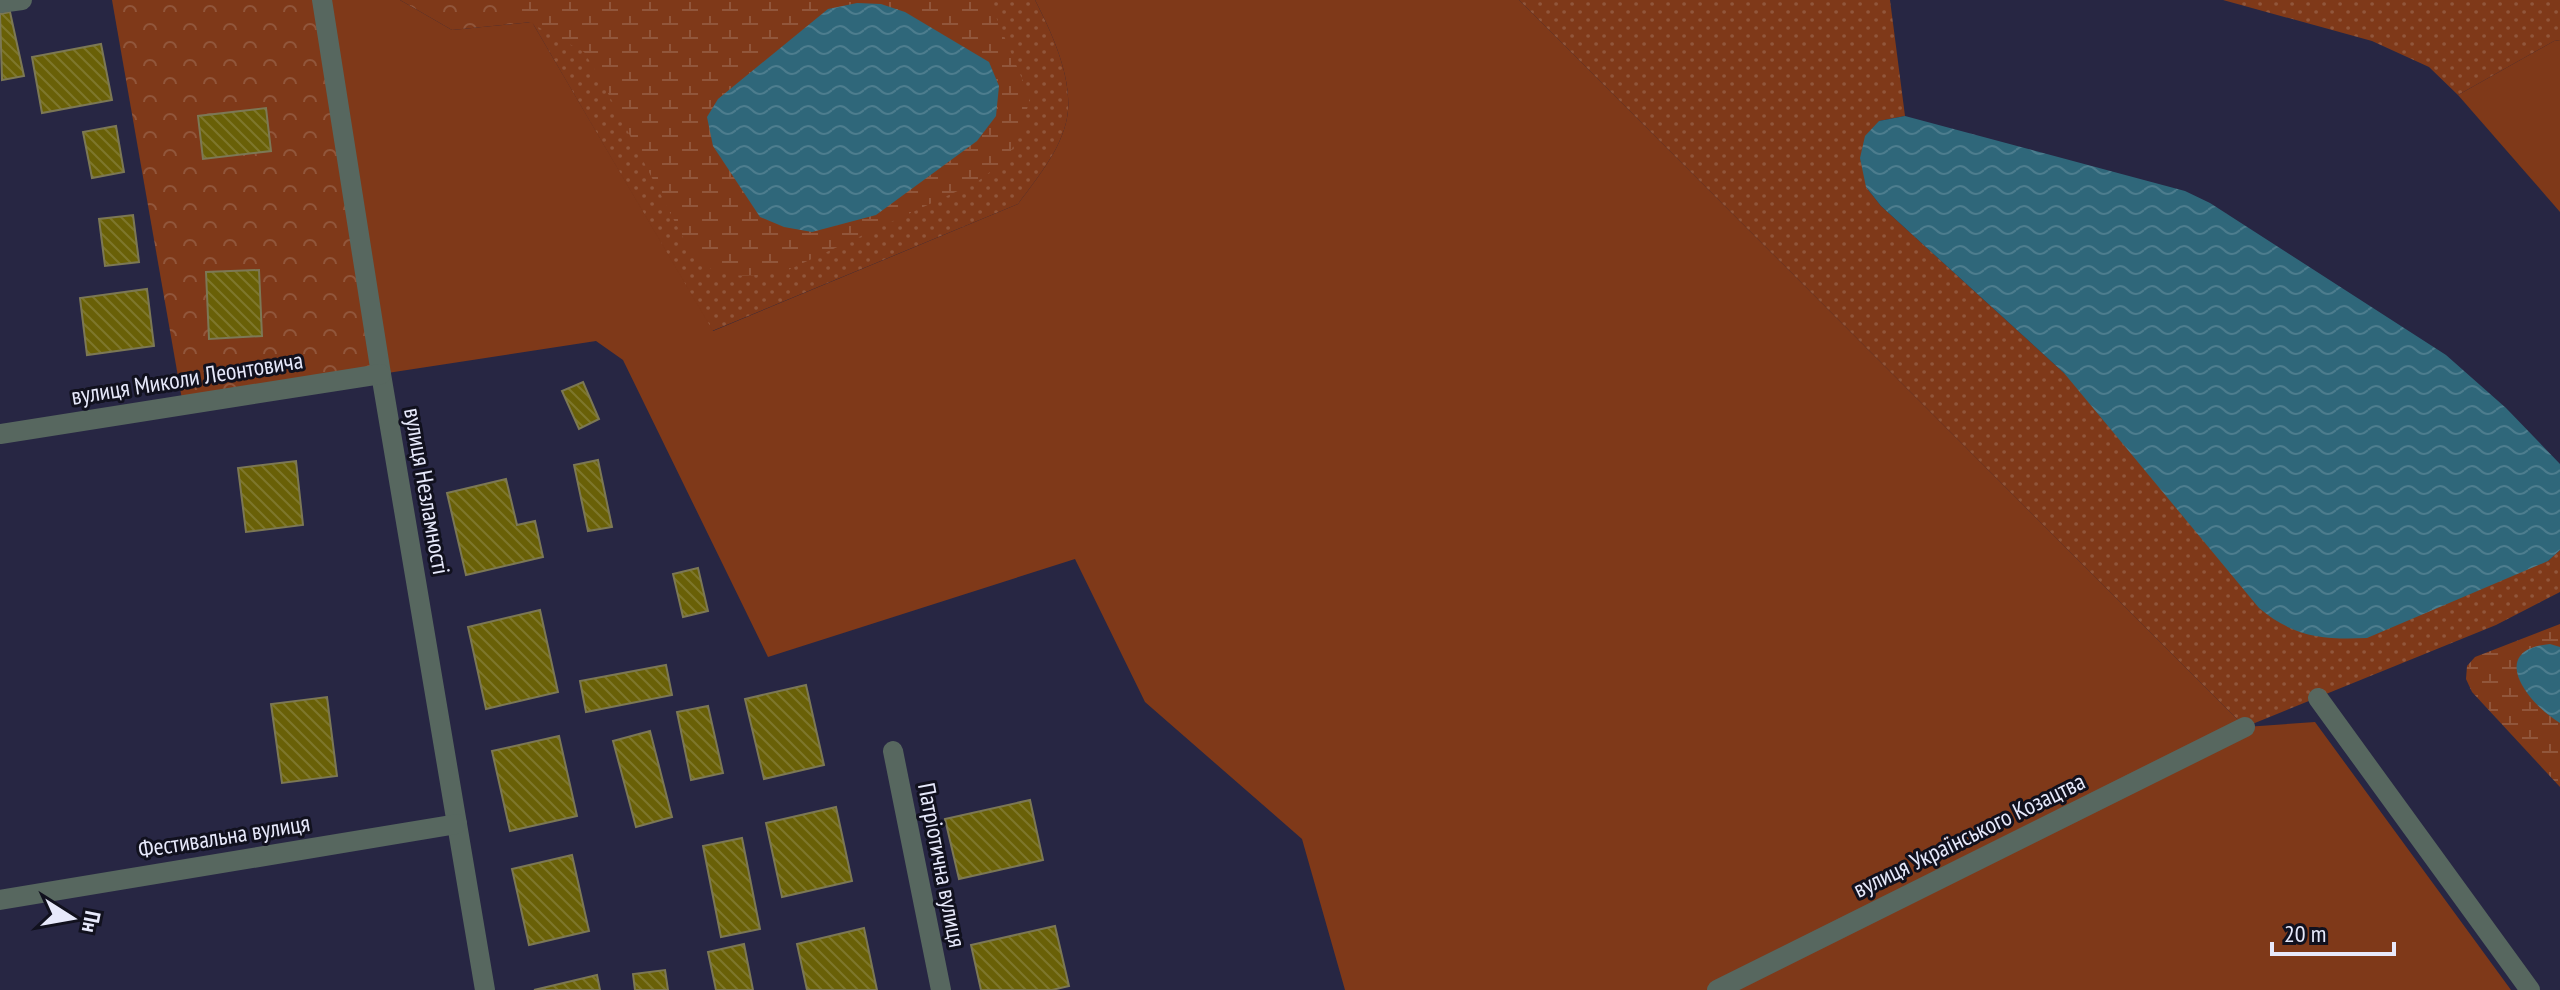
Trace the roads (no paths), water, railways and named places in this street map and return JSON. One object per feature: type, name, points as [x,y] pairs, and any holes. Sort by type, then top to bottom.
[{"type":"street","points":[[0,3],[22,0]]},
{"type":"street","name":"вулиця Незламності","points":[[322,0],[381,374],[485,990]]},
{"type":"street","name":"вулиця Миколи Леонтовича","points":[[0,434],[381,374]]},
{"type":"street","points":[[2318,698],[2530,990]]},
{"type":"street","name":"вулиця Українського Козацтва","points":[[1717,990],[2245,727]]},
{"type":"street","name":"Патріотична вулиця","points":[[893,751],[941,990]]},
{"type":"street","name":"Фестивальна вулиця","points":[[0,900],[457,824]]},
{"type":"water","points":[[857,3],[881,4],[905,12],[989,62],[999,86],[996,116],[977,141],[876,215],[812,232],[784,227],[760,217],[713,146],[707,117],[718,99],[828,9]]},
{"type":"water","points":[[1905,116],[2185,191],[2210,203],[2446,355],[2506,408],[2560,464],[2560,550],[2548,561],[2367,638],[2310,635],[2272,618],[2259,608],[2064,373],[1881,206],[1866,187],[1860,158],[1865,136],[1879,121]]},
{"type":"water","points":[[2550,644],[2560,647],[2560,723],[2526,691],[2517,667],[2520,656],[2531,648]]}]
